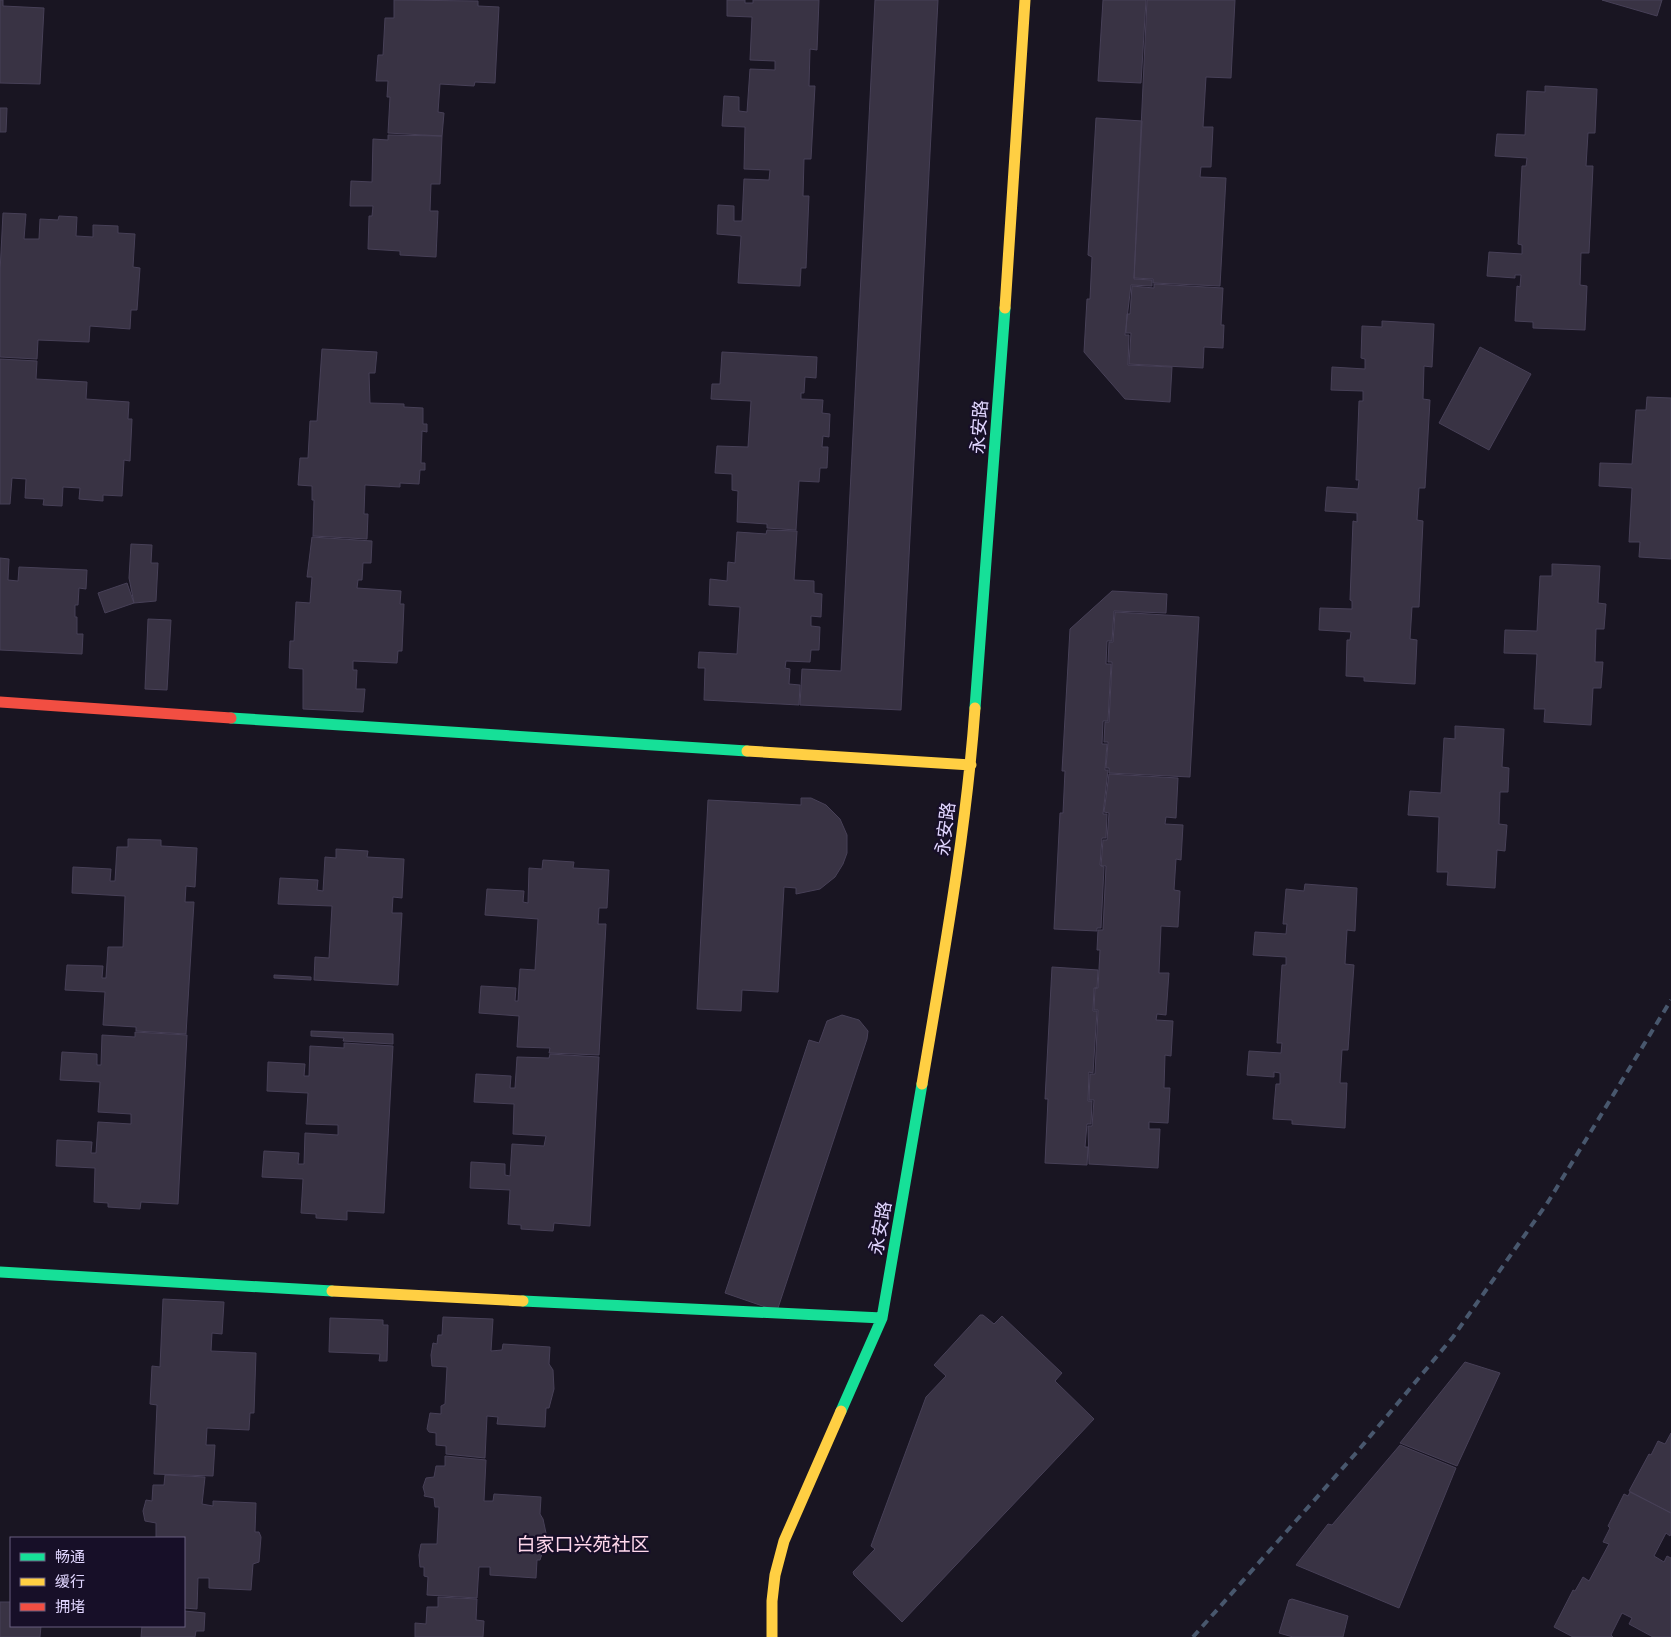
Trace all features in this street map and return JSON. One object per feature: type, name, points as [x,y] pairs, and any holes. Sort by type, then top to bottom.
[{"type":"street","name":"永安路","points":[[772,1637],[772,1601],[775,1575],[784,1541],[882,1318],[957,876],[971,765],[1013,207],[1025,0]]},
{"type":"street","points":[[0,702],[971,765]]},
{"type":"street","points":[[0,1272],[574,1304],[882,1318]]},
{"type":"building","points":[[0,0],[3,0],[3,6],[44,8],[40,84],[0,83]]},
{"type":"building","points":[[394,0],[478,1],[478,6],[499,7],[495,83],[475,82],[474,86],[440,84],[438,112],[444,113],[442,136],[388,133],[390,97],[387,97],[388,81],[376,81],[378,55],[383,55],[385,18],[394,18]]},
{"type":"building","points":[[727,0],[745,0],[745,3],[753,3],[753,0],[819,0],[817,50],[810,49],[809,86],[815,86],[811,159],[804,159],[803,196],[809,196],[806,268],[801,268],[800,286],[738,283],[741,236],[717,234],[718,205],[734,206],[734,221],[742,221],[744,179],[769,180],[770,170],[744,169],[745,127],[722,126],[724,96],[739,97],[739,111],[747,112],[750,69],[775,70],[775,61],[750,60],[752,17],[727,16]]},
{"type":"building","points":[[875,0],[938,0],[901,710],[800,705],[802,669],[841,671]]},
{"type":"building","points":[[1103,0],[1146,0],[1141,83],[1098,81]]},
{"type":"building","points":[[1147,0],[1235,0],[1231,78],[1206,77],[1203,127],[1213,127],[1211,167],[1201,167],[1200,177],[1226,178],[1220,286],[1153,283],[1153,279],[1134,278]]},
{"type":"building","points":[[1602,0],[1662,0],[1657,16]]},
{"type":"building","points":[[1545,86],[1597,89],[1595,133],[1588,133],[1586,166],[1593,166],[1589,253],[1581,253],[1580,285],[1587,286],[1585,330],[1533,328],[1533,322],[1515,321],[1517,286],[1520,287],[1521,275],[1515,275],[1515,278],[1487,276],[1489,252],[1522,254],[1522,245],[1518,244],[1522,166],[1526,166],[1527,158],[1495,156],[1497,134],[1525,135],[1527,91],[1545,92]]},
{"type":"building","points":[[0,108],[7,108],[6,132],[0,132]]},
{"type":"building","points":[[1096,118],[1142,121],[1134,279],[1152,280],[1152,286],[1131,285],[1125,335],[1129,335],[1128,365],[1172,367],[1170,402],[1125,399],[1084,352],[1087,299],[1090,299],[1092,257],[1088,255]]},
{"type":"building","points":[[388,135],[442,136],[440,184],[431,184],[430,211],[438,211],[436,257],[400,255],[400,251],[368,249],[369,216],[372,216],[373,206],[350,206],[351,181],[372,182],[373,139],[388,140]]},
{"type":"building","points":[[3,213],[26,214],[24,239],[39,239],[40,219],[58,220],[59,216],[77,217],[76,236],[93,237],[93,225],[118,226],[118,233],[135,234],[133,267],[140,268],[137,310],[131,310],[130,329],[90,326],[89,342],[38,340],[37,359],[0,357],[0,272]]},
{"type":"building","points":[[1154,284],[1223,288],[1221,325],[1224,325],[1223,348],[1204,347],[1203,368],[1129,364],[1131,333],[1126,333],[1127,314],[1130,314],[1132,286],[1154,288]]},
{"type":"building","points":[[1382,321],[1434,324],[1432,367],[1424,366],[1423,399],[1430,400],[1425,488],[1419,488],[1417,520],[1423,521],[1419,607],[1412,607],[1410,639],[1417,640],[1415,684],[1364,681],[1364,677],[1346,676],[1347,640],[1350,640],[1351,632],[1319,630],[1320,608],[1352,609],[1352,601],[1350,600],[1353,521],[1357,522],[1357,513],[1325,511],[1327,487],[1358,489],[1359,480],[1356,480],[1359,401],[1363,401],[1363,391],[1331,390],[1332,367],[1365,369],[1365,359],[1361,358],[1362,326],[1382,327]]},
{"type":"building","points":[[1480,347],[1531,374],[1489,450],[1439,423]]},
{"type":"building","points":[[322,349],[377,352],[375,373],[369,373],[370,403],[404,404],[404,407],[423,408],[423,424],[427,424],[427,432],[422,431],[421,463],[425,463],[425,470],[420,470],[419,484],[400,483],[400,487],[365,485],[364,514],[368,514],[367,539],[313,536],[314,500],[312,500],[312,486],[298,485],[300,458],[308,458],[310,421],[317,421]]},
{"type":"building","points":[[722,352],[817,357],[816,378],[805,377],[804,393],[801,393],[801,399],[823,400],[822,413],[830,414],[829,437],[823,436],[822,447],[828,447],[827,468],[820,468],[819,482],[799,481],[796,530],[767,528],[767,524],[737,522],[738,491],[732,490],[732,474],[715,473],[717,446],[748,447],[751,401],[711,399],[712,384],[720,384]]},
{"type":"building","points":[[0,359],[37,361],[36,379],[87,382],[86,399],[129,402],[128,419],[132,419],[130,461],[124,460],[122,496],[103,495],[103,501],[79,499],[80,488],[63,487],[62,506],[43,505],[44,499],[25,498],[26,479],[12,478],[10,504],[0,504]]},
{"type":"building","points":[[1647,397],[1671,398],[1671,559],[1639,557],[1640,542],[1629,542],[1632,488],[1599,486],[1600,463],[1632,464],[1636,410],[1646,410]]},
{"type":"building","points":[[767,530],[797,531],[794,580],[814,581],[814,593],[822,594],[821,617],[811,616],[811,626],[820,627],[819,650],[811,650],[810,662],[786,661],[785,668],[790,669],[789,684],[800,685],[799,705],[704,700],[705,668],[698,668],[699,652],[737,654],[740,607],[709,605],[710,579],[727,581],[728,562],[735,563],[737,532],[766,534]]},
{"type":"building","points":[[312,537],[372,541],[371,563],[363,563],[362,580],[358,580],[357,588],[401,591],[400,604],[404,604],[402,651],[398,651],[397,663],[353,661],[353,670],[357,670],[356,689],[365,689],[363,712],[303,709],[303,669],[289,668],[290,641],[294,641],[296,602],[310,603],[312,577],[307,577]]},
{"type":"building","points":[[131,544],[152,545],[151,563],[158,563],[156,601],[134,603],[129,578]]},
{"type":"building","points":[[0,558],[9,559],[8,580],[18,581],[19,567],[87,570],[86,589],[79,588],[78,605],[75,605],[77,634],[83,634],[82,654],[0,650]]},
{"type":"building","points":[[1552,564],[1600,566],[1598,603],[1606,604],[1604,629],[1596,629],[1595,662],[1603,662],[1601,688],[1593,688],[1591,725],[1544,722],[1545,709],[1534,709],[1537,654],[1504,653],[1505,630],[1537,631],[1540,576],[1552,576]]},
{"type":"building","points":[[127,583],[134,603],[105,613],[98,593]]},
{"type":"building","points":[[1112,591],[1167,594],[1166,613],[1114,611],[1112,641],[1107,641],[1106,664],[1111,664],[1108,721],[1103,721],[1102,744],[1107,744],[1105,770],[1108,770],[1103,814],[1107,814],[1106,838],[1102,838],[1100,865],[1104,867],[1101,928],[1097,928],[1097,931],[1054,929],[1060,813],[1063,813],[1065,771],[1062,771],[1070,629]]},
{"type":"building","points":[[1115,612],[1199,617],[1190,777],[1109,773],[1109,768],[1106,768],[1108,742],[1104,742],[1105,722],[1109,722],[1112,662],[1108,662],[1109,642],[1113,642]]},
{"type":"building","points":[[148,619],[171,620],[167,690],[145,689]]},
{"type":"building","points":[[1455,726],[1504,729],[1502,767],[1509,768],[1508,792],[1500,792],[1499,824],[1507,825],[1505,851],[1497,850],[1495,888],[1447,885],[1448,872],[1437,872],[1439,817],[1408,815],[1410,791],[1441,793],[1444,738],[1455,739]]},
{"type":"building","points":[[1109,774],[1178,778],[1176,818],[1166,817],[1165,824],[1183,825],[1181,860],[1176,859],[1174,890],[1180,891],[1178,927],[1161,926],[1159,973],[1169,973],[1166,1015],[1157,1014],[1156,1020],[1173,1021],[1171,1056],[1165,1055],[1164,1088],[1170,1088],[1168,1123],[1149,1122],[1149,1129],[1160,1129],[1158,1168],[1089,1164],[1088,1126],[1092,1126],[1094,1100],[1089,1100],[1090,1074],[1095,1074],[1098,1010],[1094,1010],[1095,988],[1098,988],[1100,950],[1097,950],[1098,930],[1103,930],[1106,866],[1101,866],[1103,840],[1107,840],[1109,813],[1104,812]]},
{"type":"building","points":[[801,798],[811,798],[826,805],[840,819],[847,835],[847,853],[843,864],[835,877],[820,889],[796,894],[796,888],[784,887],[778,992],[742,990],[741,1011],[697,1009],[708,800],[801,805]]},
{"type":"building","points":[[128,839],[161,840],[161,846],[197,848],[195,887],[186,886],[185,902],[194,902],[186,1034],[136,1031],[136,1027],[103,1025],[105,992],[65,990],[67,965],[103,966],[102,978],[106,978],[108,947],[123,947],[125,896],[72,893],[73,867],[111,869],[110,881],[115,881],[117,847],[128,847]]},
{"type":"building","points":[[336,849],[368,851],[367,857],[404,859],[402,898],[393,897],[392,913],[402,913],[398,985],[314,980],[315,957],[329,958],[332,906],[278,904],[280,878],[318,880],[317,890],[323,891],[325,857],[336,858]]},
{"type":"building","points":[[543,860],[574,862],[573,868],[609,870],[607,908],[599,908],[598,924],[606,924],[599,1055],[549,1053],[550,1048],[517,1047],[519,1016],[479,1013],[481,986],[516,988],[515,1001],[518,1001],[520,969],[535,970],[538,919],[485,915],[487,889],[524,891],[523,902],[528,903],[529,868],[542,869]]},
{"type":"building","points":[[1305,884],[1357,888],[1355,931],[1347,930],[1345,964],[1354,965],[1348,1050],[1342,1050],[1340,1083],[1347,1083],[1345,1128],[1292,1124],[1292,1120],[1273,1119],[1276,1084],[1280,1084],[1280,1073],[1274,1072],[1274,1077],[1247,1075],[1249,1051],[1281,1053],[1282,1043],[1277,1043],[1282,965],[1286,965],[1286,957],[1253,955],[1255,932],[1286,934],[1287,924],[1283,924],[1286,889],[1304,891]]},
{"type":"building","points":[[1052,967],[1098,970],[1097,988],[1094,988],[1093,1011],[1097,1011],[1093,1073],[1089,1072],[1088,1101],[1092,1101],[1091,1124],[1087,1124],[1085,1147],[1088,1147],[1087,1165],[1045,1163],[1048,1099],[1045,1099]]},
{"type":"building","points":[[274,975],[311,977],[311,980],[274,978]]},
{"type":"building","points":[[842,1015],[859,1020],[868,1031],[867,1039],[777,1311],[725,1293],[809,1040],[819,1043],[827,1021]]},
{"type":"building","points":[[311,1031],[393,1034],[393,1044],[343,1041],[344,1038],[311,1036]]},
{"type":"building","points":[[135,1032],[187,1035],[178,1204],[141,1202],[140,1209],[108,1207],[108,1203],[94,1202],[95,1168],[56,1166],[57,1140],[92,1142],[91,1153],[96,1153],[98,1122],[131,1124],[131,1114],[98,1112],[100,1082],[60,1080],[62,1052],[97,1054],[97,1065],[101,1065],[102,1035],[135,1037]]},
{"type":"building","points":[[344,1043],[393,1046],[384,1213],[347,1211],[347,1220],[316,1218],[316,1214],[301,1213],[303,1179],[262,1177],[264,1151],[299,1153],[298,1164],[304,1164],[305,1133],[338,1135],[338,1125],[306,1124],[308,1093],[267,1091],[268,1062],[305,1064],[304,1076],[309,1076],[310,1046],[344,1048]]},
{"type":"building","points":[[550,1054],[599,1057],[590,1226],[554,1223],[553,1231],[521,1229],[521,1225],[508,1224],[510,1190],[470,1188],[471,1162],[505,1164],[505,1175],[510,1176],[512,1144],[544,1146],[546,1136],[513,1134],[514,1104],[474,1102],[476,1074],[511,1076],[510,1088],[515,1088],[517,1057],[549,1058]]},
{"type":"building","points":[[163,1299],[224,1302],[222,1334],[212,1333],[211,1351],[256,1353],[254,1413],[250,1413],[249,1430],[207,1428],[206,1445],[215,1445],[213,1476],[154,1474],[157,1405],[150,1404],[152,1366],[160,1367]]},
{"type":"building","points":[[980,1315],[983,1315],[994,1324],[1002,1316],[1062,1373],[1055,1381],[1094,1419],[902,1622],[853,1572],[875,1549],[871,1546],[926,1397],[946,1376],[934,1365]]},
{"type":"building","points":[[443,1317],[493,1319],[491,1351],[502,1350],[503,1344],[550,1347],[549,1364],[553,1370],[554,1389],[549,1408],[546,1408],[545,1427],[497,1424],[498,1417],[487,1416],[485,1458],[446,1454],[446,1446],[436,1445],[436,1433],[429,1432],[427,1429],[430,1413],[441,1414],[441,1406],[445,1404],[447,1367],[432,1366],[431,1355],[433,1343],[437,1344],[438,1335],[442,1335]]},
{"type":"building","points":[[330,1318],[383,1320],[383,1325],[388,1325],[387,1361],[379,1361],[380,1354],[329,1352]]},
{"type":"building","points":[[1465,1362],[1500,1373],[1457,1466],[1400,1443]]},
{"type":"building","points":[[1671,1433],[1671,1513],[1629,1491],[1658,1441],[1665,1444]]},
{"type":"building","points":[[1400,1445],[1456,1468],[1399,1608],[1296,1565],[1328,1524],[1332,1525]]},
{"type":"building","points":[[445,1456],[486,1460],[484,1501],[493,1501],[494,1494],[541,1497],[540,1514],[546,1533],[545,1545],[540,1560],[537,1560],[536,1578],[490,1575],[490,1567],[479,1567],[477,1598],[427,1595],[428,1577],[424,1576],[424,1567],[420,1567],[419,1555],[421,1544],[437,1544],[439,1507],[435,1507],[434,1498],[424,1496],[423,1487],[426,1478],[434,1477],[436,1466],[445,1466]]},
{"type":"building","points":[[165,1475],[205,1477],[202,1504],[213,1506],[213,1501],[256,1503],[255,1532],[259,1532],[261,1537],[259,1562],[253,1564],[251,1590],[209,1588],[209,1578],[198,1578],[197,1609],[185,1608],[185,1537],[156,1537],[156,1523],[145,1521],[143,1511],[146,1500],[152,1501],[153,1485],[164,1485]]},
{"type":"building","points":[[1630,1492],[1671,1513],[1671,1534],[1670,1536],[1666,1533],[1654,1556],[1664,1562],[1667,1556],[1671,1558],[1671,1637],[1653,1637],[1629,1624],[1632,1618],[1622,1613],[1611,1635],[1613,1637],[1573,1637],[1554,1627],[1573,1590],[1575,1591],[1583,1577],[1589,1581],[1609,1544],[1603,1542],[1610,1528],[1608,1526],[1624,1494],[1628,1496]]},
{"type":"building","points":[[438,1597],[477,1599],[476,1620],[484,1621],[483,1637],[415,1637],[415,1623],[426,1624],[427,1607],[438,1607]]},
{"type":"building","points":[[1292,1599],[1348,1616],[1343,1637],[1293,1637],[1279,1633],[1289,1600]]},
{"type":"building","points":[[0,1602],[10,1602],[10,1627],[41,1627],[40,1637],[0,1637]]},
{"type":"building","points":[[185,1611],[205,1613],[204,1631],[196,1631],[195,1637],[141,1637],[142,1627],[185,1627]]},
{"type":"railway","points":[[1193,1637],[1357,1452],[1453,1337],[1548,1202],[1671,1000]]},
{"type":"traffic: fast","points":[[975,708],[1005,308]]},
{"type":"traffic: fast","points":[[231,718],[747,751]]},
{"type":"traffic: fast","points":[[841,1411],[882,1318],[922,1084]]},
{"type":"traffic: fast","points":[[0,1272],[332,1291]]},
{"type":"traffic: fast","points":[[523,1301],[882,1318]]},
{"type":"traffic: slow","points":[[1005,308],[1025,0]]},
{"type":"traffic: slow","points":[[922,1084],[960,849],[975,708]]},
{"type":"traffic: slow","points":[[747,751],[971,765]]},
{"type":"traffic: slow","points":[[332,1291],[523,1301]]},
{"type":"traffic: slow","points":[[772,1637],[772,1601],[775,1575],[784,1541],[841,1411]]},
{"type":"traffic: jam","points":[[0,702],[231,718]]},
{"type":"district","name":"白家口兴苑社区","points":[[583,1544]]}]
